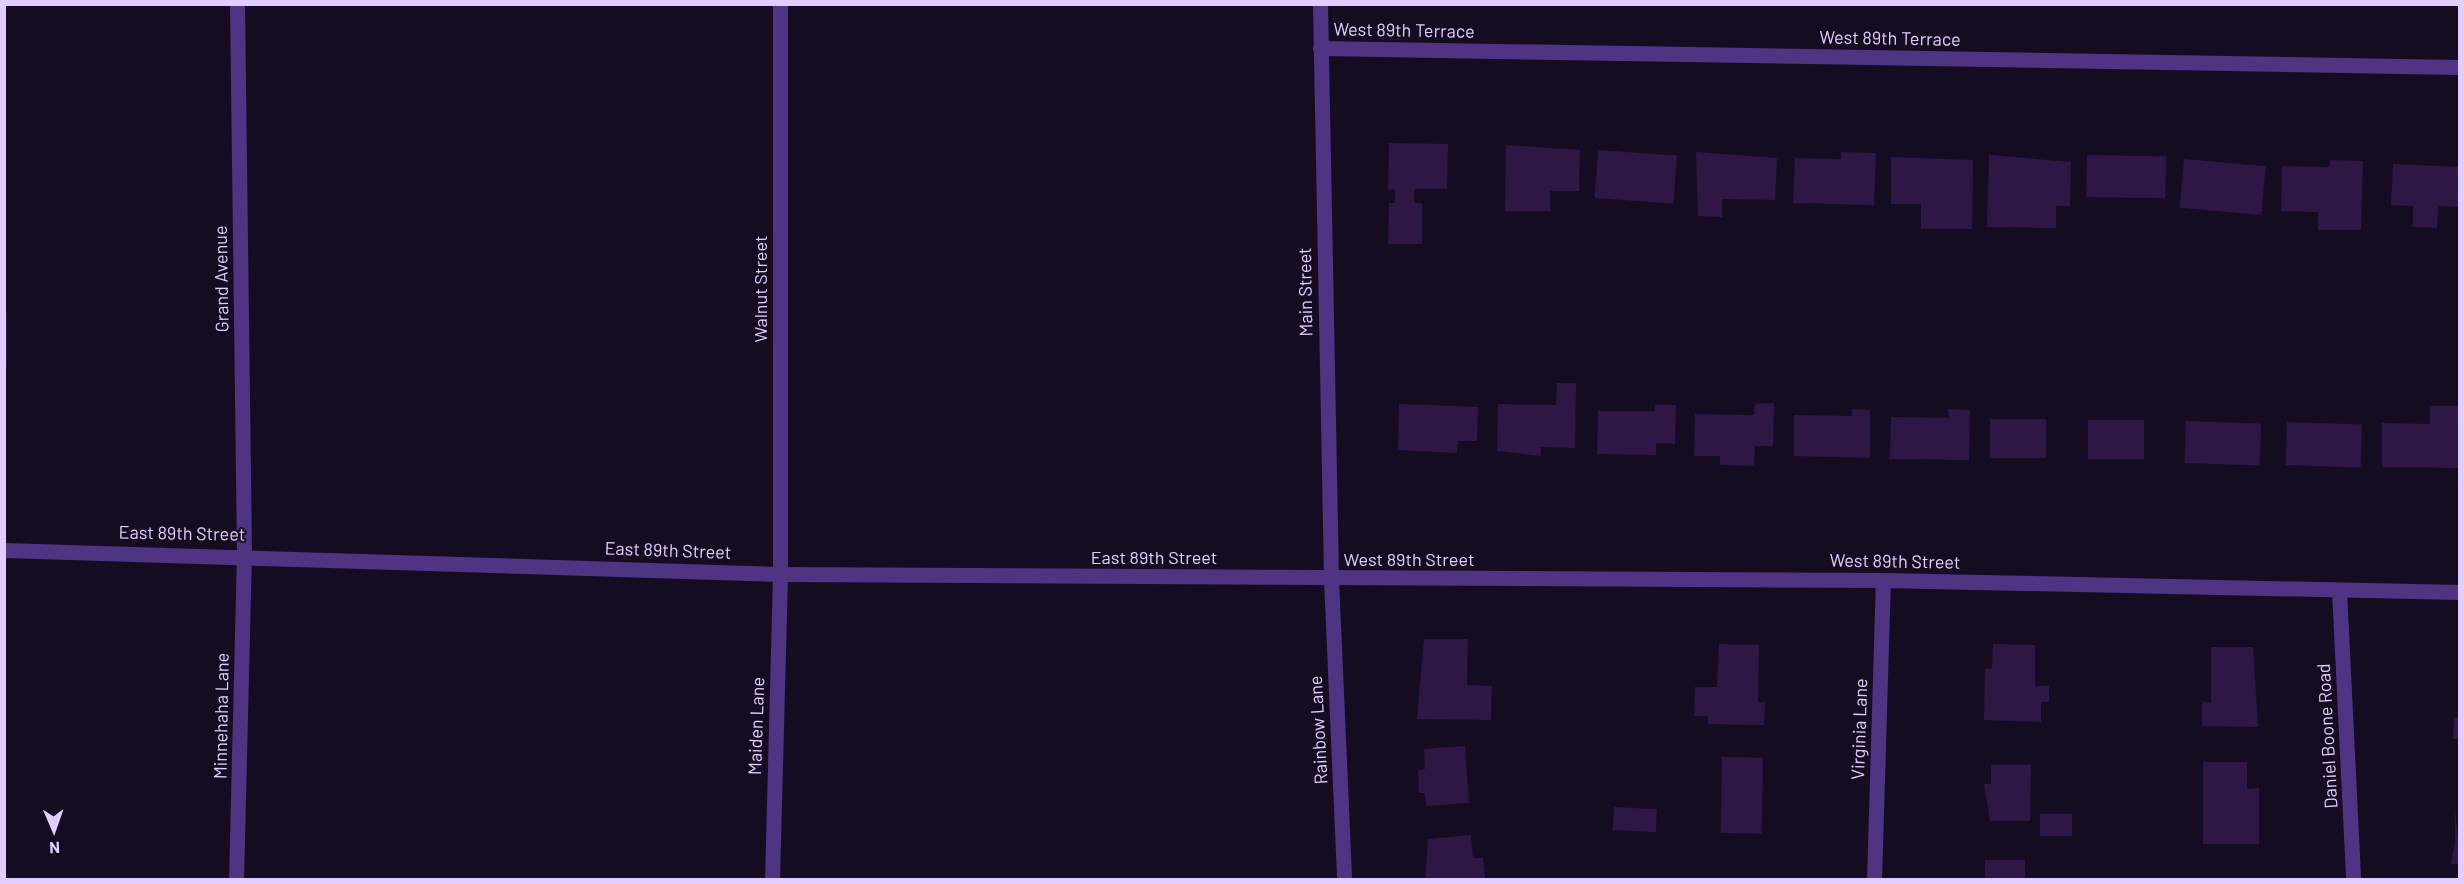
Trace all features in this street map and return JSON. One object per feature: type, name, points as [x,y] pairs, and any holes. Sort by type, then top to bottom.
[{"type":"street","name":"Grand Avenue","points":[[237,4],[244,553]]},
{"type":"street","name":"Walnut Street","points":[[780,4],[780,573]]},
{"type":"street","name":"Main Street","points":[[1320,4],[1331,578]]},
{"type":"street","name":"West 89th Terrace","points":[[1320,48],[2460,67]]},
{"type":"street","name":"East 89th Street","points":[[4,550],[244,553],[780,573],[1331,578]]},
{"type":"street","name":"Minnehaha Lane","points":[[236,879],[244,553]]},
{"type":"street","name":"Maiden Lane","points":[[772,879],[780,573]]},
{"type":"street","name":"West 89th Street","points":[[1331,578],[1883,580],[2460,592]]},
{"type":"street","name":"Rainbow Lane","points":[[1331,578],[1344,879]]},
{"type":"street","name":"Virginia Lane","points":[[1874,879],[1883,580]]},
{"type":"street","name":"Daniel Boone Road","points":[[2339,590],[2353,879]]},
{"type":"building","points":[[1389,143],[1448,144],[1447,189],[1414,189],[1414,203],[1422,203],[1422,244],[1388,244],[1389,203],[1395,203],[1395,189],[1388,190]]},
{"type":"building","points":[[1506,145],[1580,150],[1579,191],[1550,191],[1550,211],[1505,211]]},
{"type":"building","points":[[1598,150],[1677,156],[1673,203],[1595,198]]},
{"type":"building","points":[[1696,152],[1777,158],[1775,200],[1722,199],[1722,217],[1698,216]]},
{"type":"building","points":[[1841,152],[1876,153],[1874,205],[1793,203],[1795,158],[1841,159]]},
{"type":"building","points":[[1989,155],[2071,162],[2070,206],[2056,206],[2056,228],[1987,227]]},
{"type":"building","points":[[2087,155],[2166,156],[2165,198],[2086,197]]},
{"type":"building","points":[[1891,157],[1973,160],[1972,229],[1921,229],[1921,204],[1891,204]]},
{"type":"building","points":[[2184,159],[2266,166],[2261,215],[2180,208]]},
{"type":"building","points":[[2330,160],[2363,161],[2361,230],[2318,230],[2318,212],[2281,211],[2282,166],[2330,167]]},
{"type":"building","points":[[2393,164],[2460,167],[2460,207],[2438,206],[2437,228],[2413,227],[2413,206],[2391,205]]},
{"type":"building","points":[[4,312],[7,312],[7,367],[4,367]]},
{"type":"building","points":[[1557,383],[1576,383],[1575,448],[1541,447],[1541,456],[1497,451],[1498,404],[1556,405]]},
{"type":"building","points":[[1774,403],[1773,446],[1755,446],[1754,466],[1720,465],[1720,456],[1694,456],[1695,414],[1754,415],[1755,404]]},
{"type":"building","points":[[1399,404],[1478,407],[1477,441],[1458,441],[1457,453],[1398,450]]},
{"type":"building","points":[[1655,405],[1676,405],[1675,444],[1656,443],[1656,455],[1597,454],[1598,411],[1655,411]]},
{"type":"building","points":[[2430,406],[2460,406],[2460,468],[2382,467],[2382,423],[2430,424]]},
{"type":"building","points":[[1852,409],[1870,410],[1870,458],[1794,456],[1794,415],[1852,416]]},
{"type":"building","points":[[1948,409],[1970,410],[1969,460],[1890,459],[1891,417],[1949,418]]},
{"type":"building","points":[[1990,419],[2046,419],[2046,458],[1990,458]]},
{"type":"building","points":[[2088,420],[2144,420],[2144,459],[2088,459]]},
{"type":"building","points":[[2186,421],[2261,424],[2259,466],[2185,463]]},
{"type":"building","points":[[2287,422],[2362,425],[2360,468],[2285,465]]},
{"type":"building","points":[[1424,639],[1468,639],[1467,685],[1492,686],[1491,720],[1417,719]]},
{"type":"building","points":[[1719,644],[1759,645],[1758,702],[1765,702],[1764,725],[1708,724],[1708,716],[1694,716],[1695,687],[1717,687]]},
{"type":"building","points":[[1993,644],[2035,645],[2035,686],[2049,686],[2049,702],[2041,702],[2041,722],[1984,720],[1985,669],[1992,669]]},
{"type":"building","points":[[2211,647],[2253,647],[2258,727],[2202,726],[2202,702],[2211,703]]},
{"type":"building","points":[[2454,717],[2460,718],[2460,739],[2453,739]]},
{"type":"building","points":[[1465,746],[1469,803],[1426,806],[1425,793],[1419,793],[1418,770],[1425,769],[1424,749]]},
{"type":"building","points":[[1722,757],[1763,758],[1762,834],[1721,833]]},
{"type":"building","points":[[2203,762],[2247,762],[2247,789],[2259,788],[2259,844],[2203,844]]},
{"type":"building","points":[[1991,765],[2031,765],[2030,821],[1990,821],[1984,784],[1991,784]]},
{"type":"building","points":[[1614,807],[1657,809],[1656,832],[1613,830]]},
{"type":"building","points":[[2455,809],[2460,864],[2451,864],[2455,843]]},
{"type":"building","points":[[2040,814],[2072,814],[2072,836],[2040,836]]},
{"type":"building","points":[[1471,835],[1473,858],[1483,858],[1485,878],[1425,880],[1428,839]]},
{"type":"building","points":[[1985,860],[2025,860],[2025,880],[1985,880]]}]
